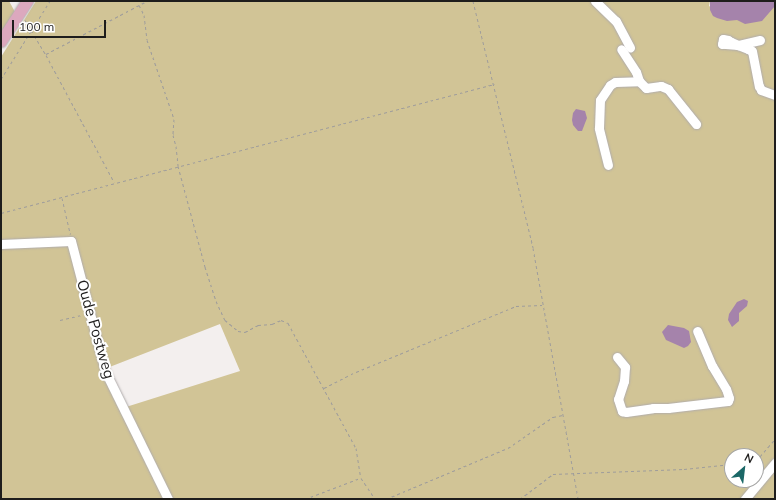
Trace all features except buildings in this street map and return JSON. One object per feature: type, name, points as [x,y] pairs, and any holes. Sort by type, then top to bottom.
[{"type":"main road","points":[[1,41],[26,1]]},
{"type":"street","points":[[595,1],[616,21],[630,46]]},
{"type":"street","points":[[760,40],[738,45],[752,50],[761,90],[775,95]]},
{"type":"street","points":[[621,49],[636,72],[639,81],[646,88],[661,86],[668,89],[696,124]]},
{"type":"street","points":[[608,165],[599,128],[600,100],[610,85],[615,82],[639,81]]},
{"type":"street","points":[[1,244],[71,241]]},
{"type":"street","name":"Oude Postweg","points":[[71,241],[105,371],[168,499]]},
{"type":"street","points":[[617,357],[625,366],[624,380],[618,399],[622,411],[626,412],[728,401],[729,398],[726,389],[712,366],[696,331]]},
{"type":"street","points":[[745,499],[775,463]]},
{"type":"path","points":[[1,79],[50,1]]},
{"type":"path","points":[[46,54],[148,1]]},
{"type":"path","points":[[473,1],[533,248],[578,499]]},
{"type":"path","points":[[139,5],[144,15],[147,40],[174,119],[173,135],[176,146],[178,166],[205,267],[225,320],[238,330],[245,332],[258,325],[272,324],[281,320],[288,323],[356,448],[361,478],[375,499]]},
{"type":"path","points":[[19,12],[32,30],[46,54],[115,182]]},
{"type":"path","points":[[1,213],[494,84]]},
{"type":"path","points":[[62,198],[71,241]]},
{"type":"path","points":[[324,388],[363,369],[516,306],[542,305]]},
{"type":"path","points":[[60,320],[90,313]]},
{"type":"path","points":[[386,499],[508,448],[552,417],[563,415]]},
{"type":"path","points":[[764,452],[775,439]]},
{"type":"path","points":[[520,499],[553,474],[684,469],[724,465]]},
{"type":"path","points":[[305,499],[361,478]]},
{"type":"shaded area","points":[[1,1],[9,1],[15,12],[1,35]]},
{"type":"shaded area","points":[[36,1],[710,1],[709,6],[731,20],[737,20],[775,6],[775,499],[1,499],[1,57]],"holes":[[[220,324],[240,371],[126,407],[107,368]]]},
{"type":"shaded area","points":[[710,1],[775,1],[775,6],[762,21],[745,24],[737,20],[727,21],[713,16],[710,10]]},
{"type":"shaded area","points":[[576,109],[585,111],[587,118],[582,131],[578,131],[573,125],[573,113]]},
{"type":"shaded area","points":[[744,299],[748,301],[747,306],[739,313],[739,321],[732,327],[728,320],[729,314],[737,302]]},
{"type":"shaded area","points":[[668,325],[684,328],[689,331],[691,342],[688,346],[684,348],[666,340],[662,332]]}]
